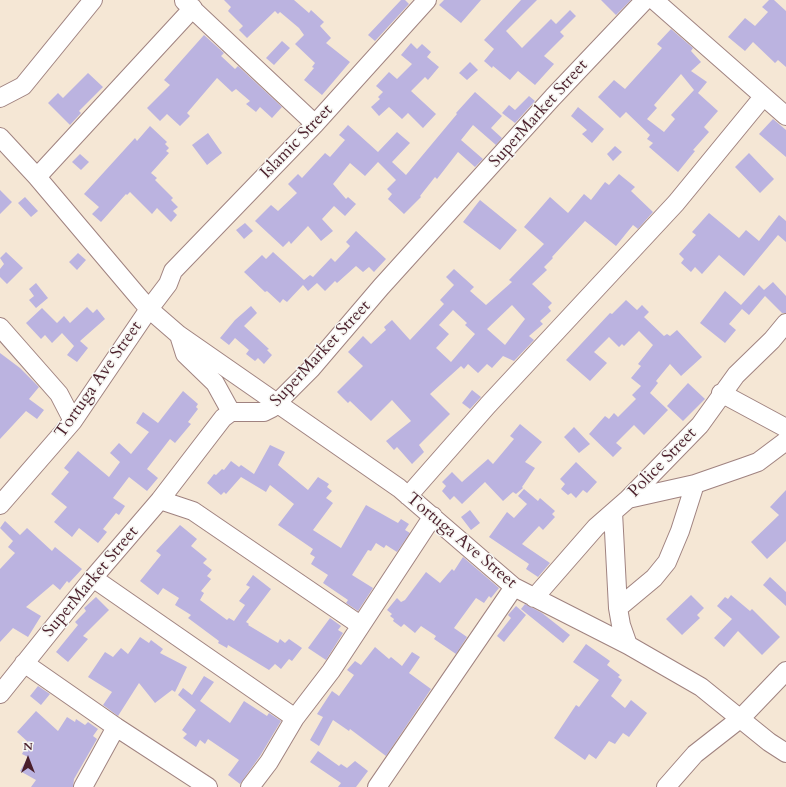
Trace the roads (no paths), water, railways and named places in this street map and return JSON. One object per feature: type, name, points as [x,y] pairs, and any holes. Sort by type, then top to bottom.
[{"type":"street","points":[[0,98],[23,86],[93,0]]},
{"type":"street","name":"Islamic Street","points":[[149,309],[168,284],[173,271],[315,124],[382,52],[426,0]]},
{"type":"street","name":"SuperMarket Street","points":[[0,694],[93,578],[160,500],[223,418],[231,412],[269,411],[311,369],[381,287],[553,97],[645,0]]},
{"type":"street","points":[[654,0],[786,116]]},
{"type":"street","points":[[37,177],[188,4],[315,124]]},
{"type":"street","points":[[408,496],[488,405],[676,203],[763,97]]},
{"type":"street","name":"Tortuga Ave Street","points":[[0,137],[37,177],[149,309],[179,335],[367,465],[433,516],[514,587],[628,645],[701,687],[769,742],[786,753]]},
{"type":"street","name":"Tortuga Ave Street","points":[[0,505],[73,422],[149,309]]},
{"type":"street","name":"Police Street","points":[[534,598],[596,527],[628,499],[700,425],[710,414],[721,393],[736,375],[772,340],[786,323]]},
{"type":"street","points":[[0,327],[59,394],[73,422]]},
{"type":"street","points":[[179,335],[185,354],[215,383],[231,412]]},
{"type":"street","points":[[721,393],[786,428]]},
{"type":"street","points":[[628,499],[695,484],[758,462],[786,441]]},
{"type":"street","points":[[618,608],[654,578],[667,562],[680,531],[695,484]]},
{"type":"street","points":[[160,500],[193,511],[360,625]]},
{"type":"street","points":[[613,512],[618,608],[621,625],[628,645]]},
{"type":"street","points":[[250,787],[269,762],[295,718],[331,671],[433,516]]},
{"type":"street","points":[[93,578],[295,718]]},
{"type":"street","points":[[377,787],[514,587]]},
{"type":"street","points":[[24,663],[116,727],[208,787]]},
{"type":"street","points":[[666,787],[695,754],[741,718],[786,671]]},
{"type":"street","points":[[83,787],[116,727]]}]
